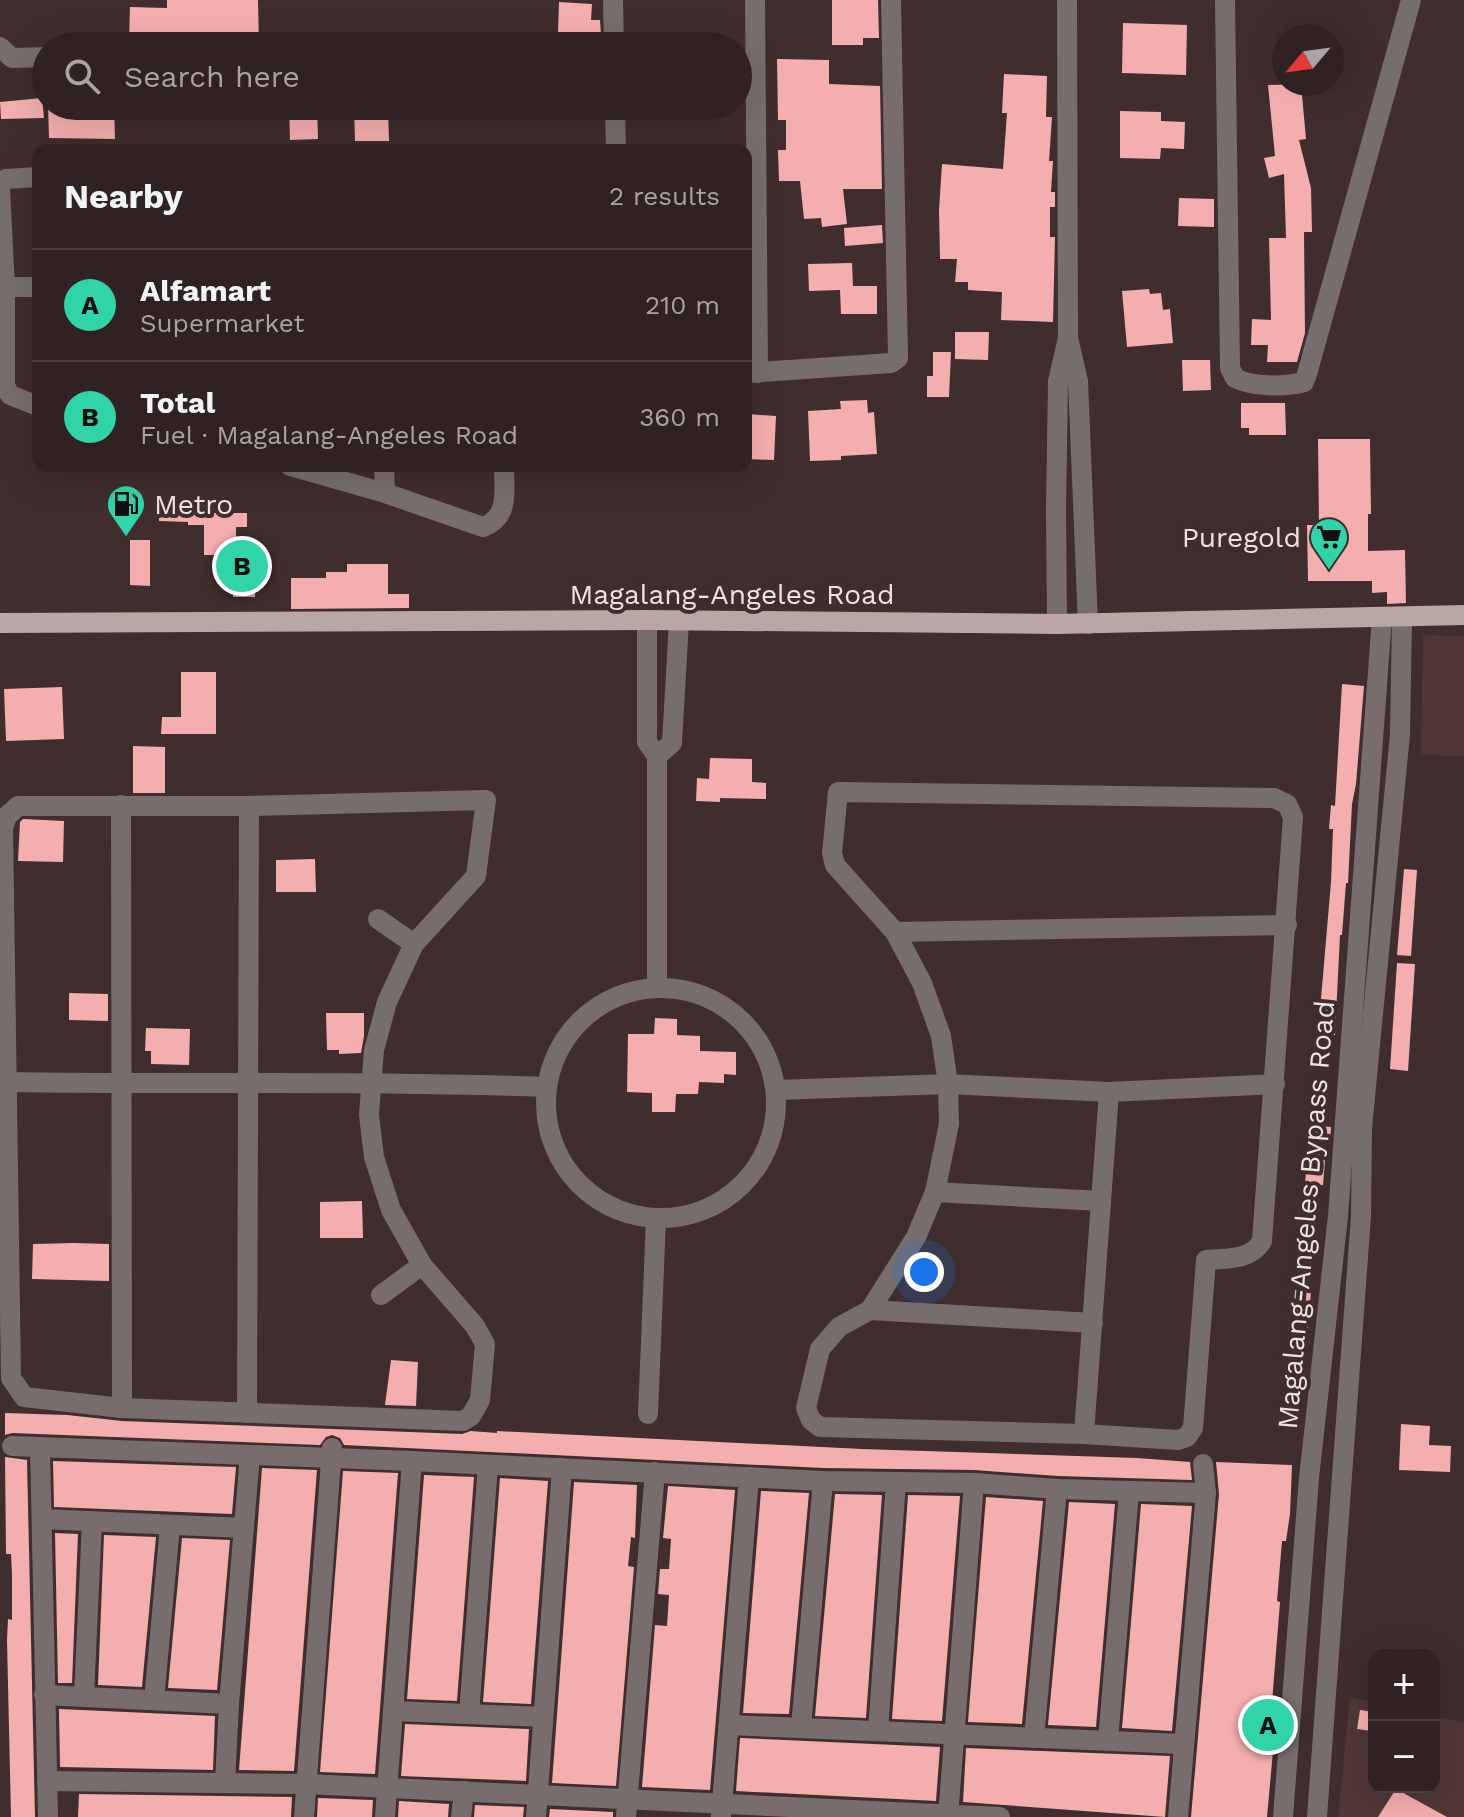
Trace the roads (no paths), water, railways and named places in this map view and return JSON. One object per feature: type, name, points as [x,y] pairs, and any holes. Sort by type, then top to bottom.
[{"type":"main road","name":"Magalang-Angeles Road","points":[[0,623],[647,620],[1088,624],[1464,615]]},
{"type":"street","points":[[613,0],[614,32]]},
{"type":"street","points":[[755,0],[752,373],[891,363],[898,358],[891,0]]},
{"type":"street","points":[[1067,0],[1068,338],[1078,381],[1088,624]]},
{"type":"street","points":[[1225,0],[1230,368],[1235,378],[1243,382],[1294,384],[1304,382],[1307,374],[1411,0]]},
{"type":"street","points":[[0,47],[4,54],[12,58],[32,57]]},
{"type":"street","points":[[615,120],[616,144]]},
{"type":"street","points":[[32,177],[6,179],[0,187],[5,287],[5,386],[10,395],[32,404]]},
{"type":"street","points":[[5,287],[32,287]]},
{"type":"street","points":[[1057,624],[1058,381],[1068,338]]},
{"type":"street","points":[[1057,443],[1080,443]]},
{"type":"street","points":[[311,472],[385,493],[483,527],[493,523],[503,509],[504,472]]},
{"type":"street","points":[[384,472],[385,493]]},
{"type":"street","points":[[1056,509],[1083,508]]},
{"type":"street","points":[[1056,551],[1085,551]]},
{"type":"street","name":"Magalang-Angeles Bypass Road","points":[[1283,1817],[1309,1478],[1338,1216],[1392,617]]},
{"type":"street","name":"Magalang-Angeles Bypass Road","points":[[1317,1817],[1361,1216],[1362,1128],[1400,734],[1392,617]]},
{"type":"street","points":[[647,620],[647,742],[657,756],[657,987]]},
{"type":"street","points":[[657,756],[672,743],[679,621]]},
{"type":"street","points":[[838,792],[1274,798],[1287,804],[1293,817],[1287,925],[1262,1241],[1257,1251],[1250,1255],[1206,1260],[1193,1428],[1187,1437],[1178,1440],[1084,1434],[820,1427],[811,1420],[806,1408],[820,1349],[839,1327],[870,1310],[916,1237],[935,1192],[949,1124],[948,1084],[941,1036],[922,983],[895,932],[835,865],[832,853],[838,792]]},
{"type":"street","points":[[486,800],[476,876],[414,944],[387,1002],[374,1050],[369,1115],[374,1157],[391,1210],[422,1265],[475,1326],[485,1344],[480,1400],[471,1416],[463,1421],[122,1408],[24,1397],[11,1378],[3,828],[7,816],[18,806],[121,805],[249,806],[486,800]]},
{"type":"street","points":[[121,805],[122,1408]]},
{"type":"street","points":[[247,1413],[249,806]]},
{"type":"street","points":[[378,919],[414,944]]},
{"type":"street","points":[[895,932],[1287,925]]},
{"type":"street","points":[[657,987],[683,989],[723,1005],[750,1029],[769,1060],[776,1090],[775,1126],[760,1165],[735,1193],[699,1213],[656,1219],[620,1211],[593,1197],[567,1170],[550,1136],[545,1087],[561,1046],[586,1015],[613,997],[657,987]]},
{"type":"street","points":[[7,1082],[247,1084],[371,1081],[545,1087]]},
{"type":"street","points":[[776,1090],[948,1084],[1109,1092],[1275,1084]]},
{"type":"street","points":[[1084,1434],[1109,1092]]},
{"type":"street","points":[[935,1192],[1101,1201]]},
{"type":"street","points":[[648,1414],[656,1219]]},
{"type":"street","points":[[381,1295],[422,1265]]},
{"type":"street","points":[[870,1310],[1093,1323]]},
{"type":"street","points":[[12,1446],[250,1455],[332,1453],[412,1461],[823,1481],[974,1483],[1057,1489],[1206,1493]]},
{"type":"street","points":[[40,1447],[48,1817]]},
{"type":"street","points":[[304,1817],[332,1453]]},
{"type":"street","points":[[225,1783],[250,1455]]},
{"type":"street","points":[[385,1817],[412,1461]]},
{"type":"street","points":[[1178,1817],[1206,1493],[1203,1464]]},
{"type":"street","points":[[469,1714],[488,1465]]},
{"type":"street","points":[[536,1817],[562,1468]]},
{"type":"street","points":[[626,1808],[655,1472]]},
{"type":"street","points":[[722,1810],[749,1477]]},
{"type":"street","points":[[801,1727],[823,1481]]},
{"type":"street","points":[[878,1731],[896,1482]]},
{"type":"street","points":[[948,1816],[974,1483]]},
{"type":"street","points":[[1034,1738],[1057,1489]]},
{"type":"street","points":[[1108,1740],[1129,1492]]},
{"type":"street","points":[[42,1519],[244,1528]]},
{"type":"street","points":[[84,1696],[92,1522]]},
{"type":"street","points":[[154,1700],[170,1526]]},
{"type":"street","points":[[44,1695],[229,1704]]},
{"type":"street","points":[[393,1711],[543,1717]]},
{"type":"street","points":[[729,1725],[1183,1744]]},
{"type":"street","points":[[47,1781],[306,1784],[538,1795],[626,1808],[1000,1817]]},
{"type":"street","points":[[461,1817],[464,1791]]},
{"type":"place","name":"Metro","points":[[126,538]]},
{"type":"place","name":"Total","points":[[242,566]]},
{"type":"place","name":"Puregold","points":[[1329,571]]},
{"type":"place","name":"Alfamart","points":[[1268,1725]]}]
